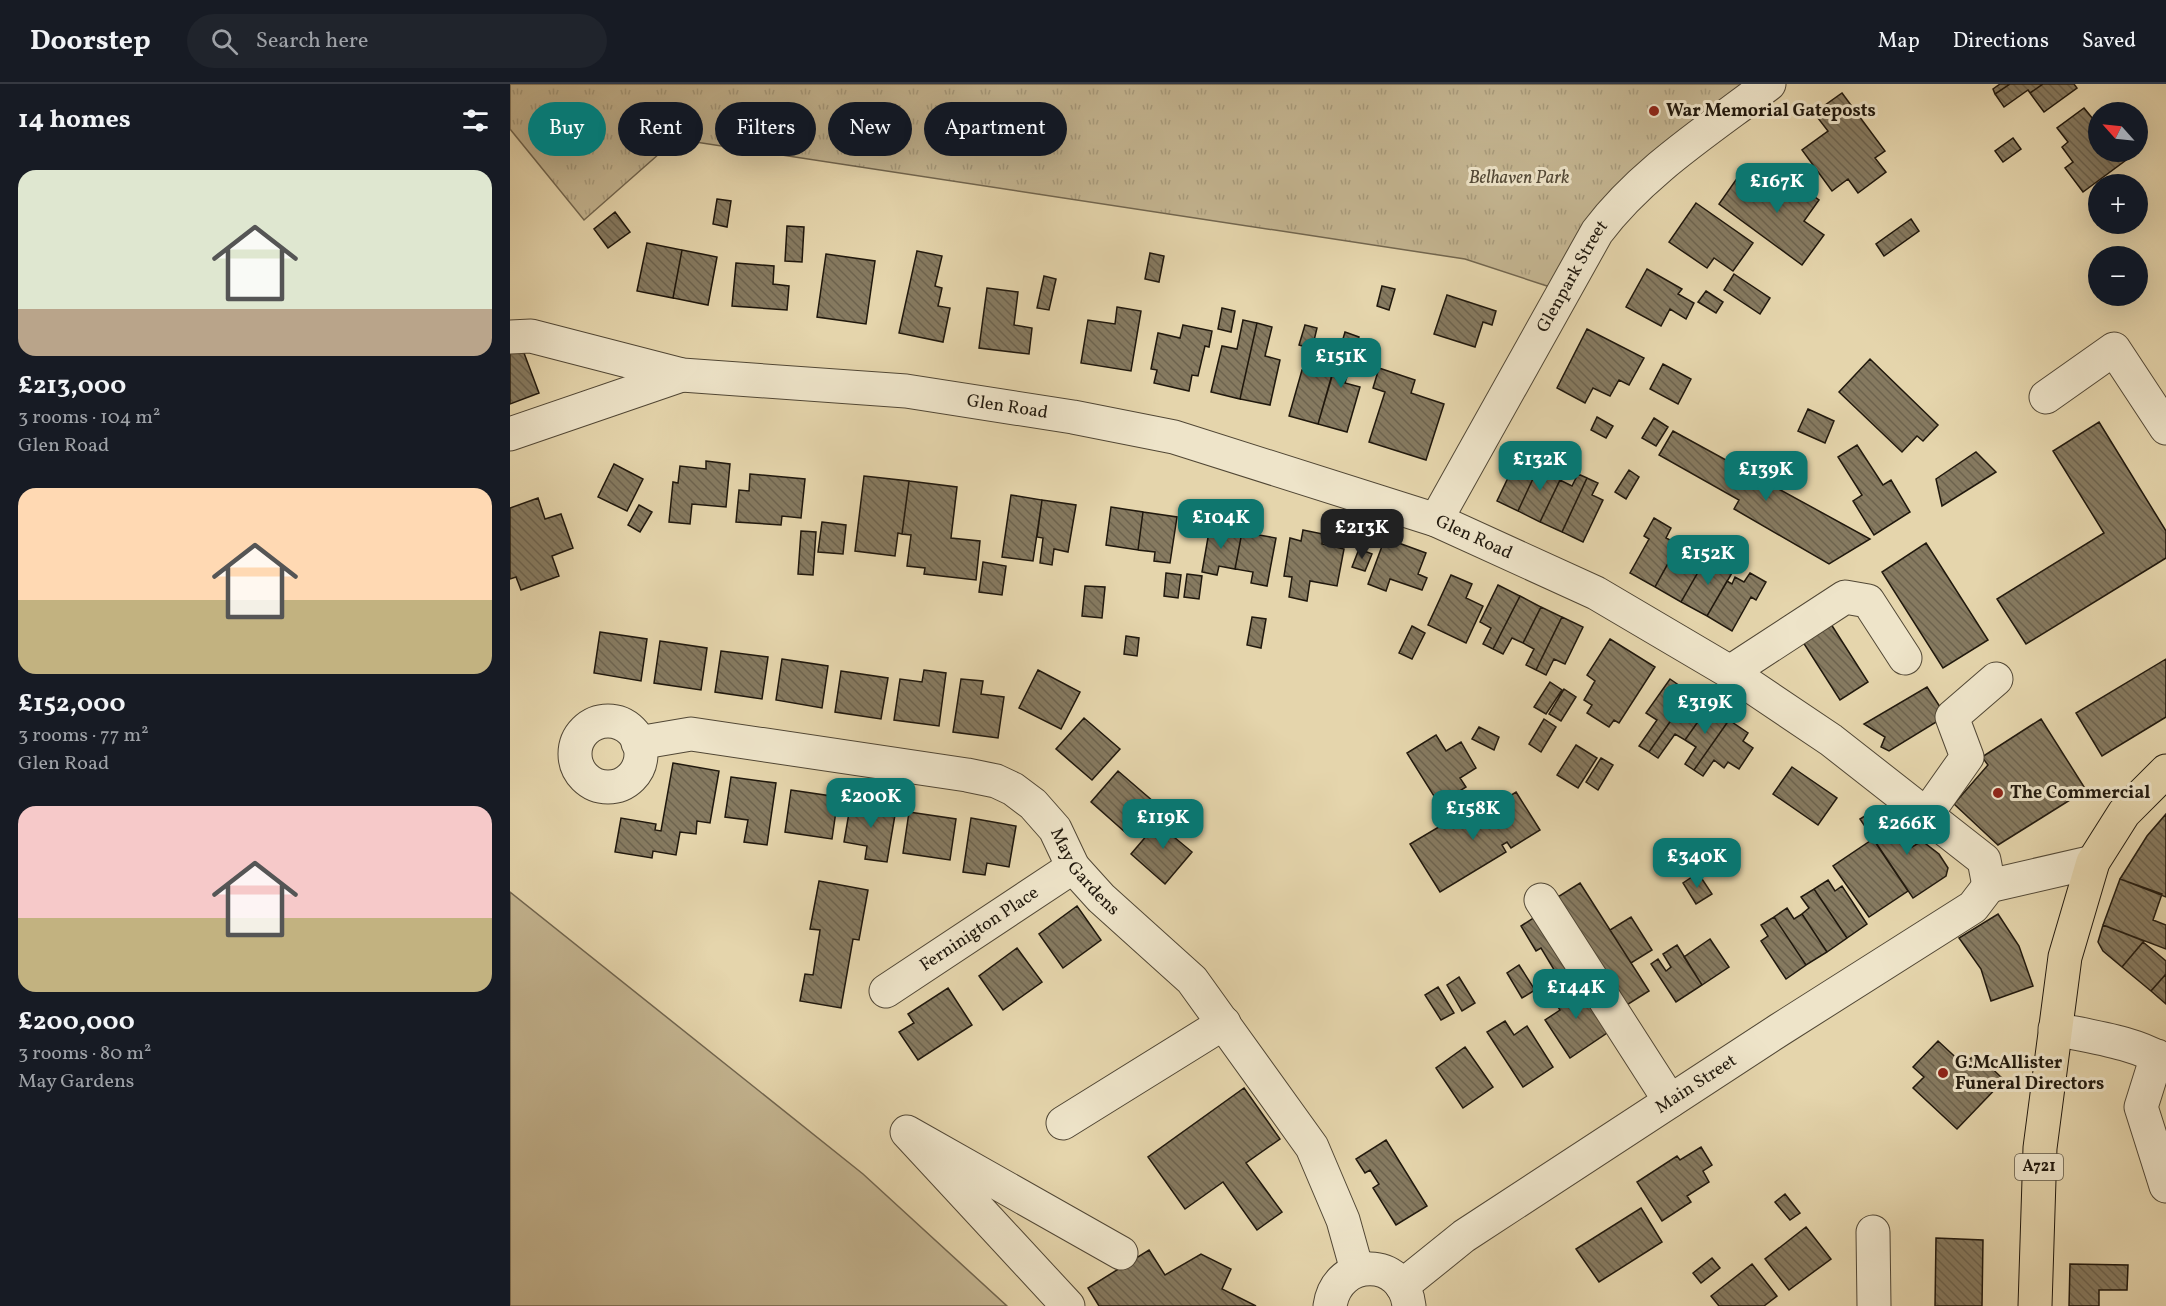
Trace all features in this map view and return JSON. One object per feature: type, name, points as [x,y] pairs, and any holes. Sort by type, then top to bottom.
[{"type":"main road","name":"A721","points":[[2035,1306],[2040,1148],[2065,957],[2093,862],[2124,813],[2166,771]]},
{"type":"street","name":"Glenpark Street","points":[[1436,520],[1597,232],[1616,206],[1648,177],[1769,84]]},
{"type":"street","name":"Glen Road","points":[[510,337],[531,336],[682,375],[906,391],[1073,417],[1174,437],[1436,520],[1596,593],[1730,672],[1831,740],[1984,860],[1989,886]]},
{"type":"street","points":[[2046,396],[2114,349],[2166,428]]},
{"type":"street","name":"Glen Road","points":[[510,434],[682,375]]},
{"type":"street","points":[[1730,672],[1845,597],[1868,600],[1905,658]]},
{"type":"street","points":[[1926,815],[1967,757],[1952,717],[1996,679]]},
{"type":"street","name":"May Gardens","points":[[638,743],[691,734],[996,781],[1013,789],[1033,804],[1055,829],[1073,867],[1101,898],[1192,980],[1224,1023],[1312,1147],[1343,1220],[1357,1270]]},
{"type":"street","points":[[1989,886],[2093,862]]},
{"type":"street","name":"Ferninigton Place","points":[[886,991],[1073,867]]},
{"type":"street","name":"Main Street","points":[[1405,1296],[1464,1236],[1973,907],[1989,886]]},
{"type":"street","points":[[1541,900],[1670,1101]]},
{"type":"street","points":[[1064,1123],[1224,1023]]},
{"type":"street","points":[[2055,1029],[2100,1039],[2161,1059],[2141,1107],[2166,1186]]},
{"type":"street","points":[[1068,1306],[907,1132],[1121,1253]]},
{"type":"street","points":[[1873,1232],[1874,1306]]},
{"type":"street","points":[[1330,1306],[1337,1285],[1357,1270],[1382,1270],[1405,1296]]},
{"type":"green space","name":"Belhaven Park","points":[[510,84],[1769,84],[1648,177],[1563,294],[1547,286],[1465,259],[788,156],[816,156],[816,102],[715,102],[715,145],[703,143],[703,102],[618,102],[618,156],[657,156],[584,220],[532,156],[606,156],[606,102],[528,102],[528,151],[510,129]]},
{"type":"green space","points":[[510,892],[863,1174],[1007,1306],[510,1306]]},
{"type":"building","points":[[2000,84],[2010,84],[1995,94],[1993,89]]},
{"type":"building","points":[[2010,84],[2043,84],[2030,93],[2028,90],[2004,107],[1995,94]]},
{"type":"building","points":[[2043,84],[2074,84],[2077,88],[2044,112],[2030,93]]},
{"type":"building","points":[[1842,93],[1885,151],[1875,158],[1886,172],[1858,193],[1848,179],[1832,191],[1802,150],[1828,131],[1814,113]]},
{"type":"building","points":[[2084,108],[2088,113],[2088,162],[2124,162],[2107,174],[2088,174],[2088,188],[2083,192],[2065,168],[2073,162],[2062,147],[2068,142],[2057,128]]},
{"type":"building","points":[[2013,138],[2021,149],[2003,162],[1995,151]]},
{"type":"building","points":[[1778,171],[1819,200],[1804,221],[1824,235],[1802,265],[1719,204],[1738,177],[1762,193]]},
{"type":"building","points":[[717,199],[731,201],[727,227],[713,224]]},
{"type":"building","points":[[1696,203],[1753,243],[1733,271],[1714,258],[1707,268],[1669,242]]},
{"type":"building","points":[[615,212],[630,232],[608,248],[594,229]]},
{"type":"building","points":[[1911,219],[1919,231],[1884,256],[1876,244]]},
{"type":"building","points":[[787,226],[804,227],[802,262],[785,261]]},
{"type":"building","points":[[647,243],[682,250],[673,298],[637,291]]},
{"type":"building","points":[[682,250],[717,257],[708,305],[673,298]]},
{"type":"building","points":[[917,251],[942,256],[935,286],[942,288],[938,306],[950,308],[943,342],[899,333]]},
{"type":"building","points":[[1150,253],[1164,256],[1159,282],[1145,279]]},
{"type":"building","points":[[826,254],[875,261],[866,324],[817,317]]},
{"type":"building","points":[[736,263],[774,266],[773,284],[789,286],[787,310],[732,306]]},
{"type":"building","points":[[1647,269],[1682,289],[1678,294],[1694,303],[1686,319],[1670,309],[1661,326],[1626,307]]},
{"type":"building","points":[[1734,274],[1770,298],[1760,314],[1724,290]]},
{"type":"building","points":[[1044,276],[1056,279],[1049,310],[1037,308]]},
{"type":"building","points":[[1382,286],[1395,289],[1389,310],[1377,306]]},
{"type":"building","points":[[987,288],[1018,292],[1014,325],[1032,328],[1029,354],[979,348]]},
{"type":"building","points":[[1706,291],[1723,302],[1716,313],[1698,302]]},
{"type":"building","points":[[1447,295],[1496,311],[1492,325],[1483,322],[1475,347],[1434,334]]},
{"type":"building","points":[[1117,307],[1141,311],[1131,371],[1081,363],[1088,320],[1115,324]]},
{"type":"building","points":[[1222,308],[1235,311],[1231,332],[1218,329]]},
{"type":"building","points":[[1243,320],[1257,323],[1240,399],[1211,392],[1222,346],[1237,349]]},
{"type":"building","points":[[1257,323],[1272,327],[1265,356],[1280,360],[1270,405],[1240,399]]},
{"type":"building","points":[[1183,325],[1212,331],[1209,347],[1205,346],[1198,376],[1192,375],[1189,391],[1154,383],[1157,370],[1151,369],[1158,333],[1180,338]]},
{"type":"building","points":[[1305,325],[1317,328],[1312,349],[1299,345]]},
{"type":"building","points":[[1587,329],[1644,358],[1629,385],[1619,380],[1610,396],[1593,388],[1585,403],[1557,388]]},
{"type":"building","points":[[1345,332],[1359,337],[1345,383],[1360,387],[1347,432],[1318,424]]},
{"type":"building","points":[[1325,346],[1339,350],[1318,424],[1289,416],[1302,370],[1317,375]]},
{"type":"building","points":[[510,353],[524,353],[539,393],[510,404]]},
{"type":"building","points":[[1870,359],[1938,425],[1923,441],[1917,436],[1902,452],[1839,392]]},
{"type":"building","points":[[1663,364],[1691,379],[1678,404],[1650,389]]},
{"type":"building","points":[[1379,368],[1415,380],[1411,393],[1444,404],[1426,460],[1369,442],[1385,392],[1373,388]]},
{"type":"building","points":[[1808,409],[1834,421],[1825,443],[1798,431]]},
{"type":"building","points":[[1597,417],[1613,426],[1606,438],[1591,430]]},
{"type":"building","points":[[1654,418],[1668,427],[1656,446],[1642,438]]},
{"type":"building","points":[[2099,422],[2166,531],[2166,558],[2026,644],[1997,599],[2104,533],[2053,451]]},
{"type":"building","points":[[1673,431],[1870,539],[1829,564],[1734,509],[1739,500],[1659,455]]},
{"type":"building","points":[[1857,445],[1883,485],[1891,480],[1910,512],[1874,535],[1853,501],[1862,495],[1838,457]]},
{"type":"building","points":[[1533,452],[1543,457],[1518,511],[1497,501],[1517,459],[1528,464]]},
{"type":"building","points":[[1976,452],[1996,472],[1942,506],[1936,479]]},
{"type":"building","points":[[1543,457],[1554,462],[1548,474],[1560,480],[1540,522],[1518,511]]},
{"type":"building","points":[[706,461],[730,464],[726,507],[692,504],[690,524],[669,522],[673,482],[678,483],[680,466],[706,469]]},
{"type":"building","points":[[614,464],[643,479],[627,511],[598,497]]},
{"type":"building","points":[[1629,470],[1639,477],[1626,499],[1615,492]]},
{"type":"building","points":[[750,474],[805,479],[801,518],[782,516],[781,525],[736,522],[739,490],[749,491]]},
{"type":"building","points":[[1578,474],[1587,478],[1562,532],[1540,522],[1560,480],[1572,486]]},
{"type":"building","points":[[864,476],[909,481],[902,534],[898,533],[895,556],[855,551]]},
{"type":"building","points":[[1587,478],[1598,483],[1592,495],[1603,500],[1583,542],[1562,532]]},
{"type":"building","points":[[909,481],[957,487],[951,538],[980,541],[976,580],[924,574],[925,568],[907,566],[911,535],[902,534]]},
{"type":"building","points":[[1011,495],[1042,500],[1033,561],[1002,557]]},
{"type":"building","points":[[538,498],[545,519],[561,514],[573,548],[552,556],[559,576],[521,590],[516,577],[510,579],[510,508]]},
{"type":"building","points":[[1042,500],[1076,505],[1068,552],[1054,549],[1052,565],[1040,563],[1043,538],[1037,537]]},
{"type":"building","points":[[639,505],[652,512],[640,532],[628,525]]},
{"type":"building","points":[[1111,507],[1143,512],[1138,550],[1106,545]]},
{"type":"building","points":[[1143,512],[1177,517],[1170,563],[1154,561],[1155,552],[1138,550]]},
{"type":"building","points":[[1654,518],[1671,528],[1666,538],[1674,542],[1670,549],[1675,551],[1655,587],[1630,573],[1649,539],[1644,536]]},
{"type":"building","points":[[822,522],[846,525],[843,554],[818,552]]},
{"type":"building","points":[[1210,526],[1242,532],[1235,569],[1219,566],[1217,575],[1202,572]]},
{"type":"building","points":[[1303,530],[1323,534],[1322,544],[1344,549],[1337,586],[1310,581],[1307,601],[1289,597],[1292,577],[1284,576],[1290,538],[1301,541]]},
{"type":"building","points":[[801,531],[816,532],[813,575],[798,574]]},
{"type":"building","points":[[1242,532],[1276,538],[1267,586],[1251,583],[1253,572],[1235,569]]},
{"type":"building","points":[[1683,536],[1698,545],[1694,553],[1705,560],[1681,602],[1655,587]]},
{"type":"building","points":[[1385,538],[1426,553],[1418,574],[1427,578],[1422,590],[1390,579],[1386,591],[1368,584]]},
{"type":"building","points":[[1926,543],[1988,640],[1943,668],[1882,572]]},
{"type":"building","points":[[1359,549],[1372,554],[1365,571],[1352,567]]},
{"type":"building","points":[[1721,558],[1736,566],[1707,616],[1681,602],[1705,560],[1716,566]]},
{"type":"building","points":[[983,562],[1006,566],[1002,595],[979,592]]},
{"type":"building","points":[[1166,573],[1181,575],[1178,598],[1164,596]]},
{"type":"building","points":[[1750,573],[1766,582],[1756,600],[1751,597],[1732,631],[1707,616],[1727,581],[1732,584],[1735,577],[1744,582]]},
{"type":"building","points":[[1187,574],[1202,576],[1199,599],[1184,597]]},
{"type":"building","points":[[1451,575],[1472,584],[1466,598],[1483,606],[1466,643],[1428,625]]},
{"type":"building","points":[[1498,585],[1520,596],[1493,649],[1483,644],[1491,628],[1480,622]]},
{"type":"building","points":[[1085,586],[1105,587],[1102,618],[1082,616]]},
{"type":"building","points":[[1520,596],[1541,607],[1523,643],[1512,638],[1503,654],[1493,649]]},
{"type":"building","points":[[1541,607],[1562,617],[1536,670],[1526,665],[1534,649],[1523,643]]},
{"type":"building","points":[[1252,617],[1266,619],[1261,648],[1247,645]]},
{"type":"building","points":[[1562,617],[1583,627],[1565,664],[1554,659],[1546,675],[1536,670]]},
{"type":"building","points":[[1829,621],[1868,682],[1840,700],[1801,639]]},
{"type":"building","points":[[1412,626],[1425,633],[1412,659],[1399,653]]},
{"type":"building","points":[[600,632],[647,639],[641,681],[594,673]]},
{"type":"building","points":[[1126,636],[1139,638],[1137,656],[1124,654]]},
{"type":"building","points":[[1610,639],[1655,667],[1619,723],[1614,720],[1609,727],[1587,713],[1592,705],[1584,700],[1595,681],[1587,675]]},
{"type":"building","points":[[660,641],[707,648],[701,690],[654,683]]},
{"type":"building","points":[[721,651],[768,657],[762,699],[715,692]]},
{"type":"building","points":[[782,659],[828,666],[822,708],[776,700]]},
{"type":"building","points":[[2166,659],[2166,717],[2102,756],[2076,713]]},
{"type":"building","points":[[924,670],[946,673],[939,726],[894,720],[900,679],[922,682]]},
{"type":"building","points":[[1038,670],[1080,692],[1061,729],[1019,708]]},
{"type":"building","points":[[841,671],[888,678],[881,719],[835,712]]},
{"type":"building","points":[[961,679],[983,681],[981,694],[1004,697],[998,738],[953,732]]},
{"type":"building","points":[[1670,679],[1690,693],[1649,752],[1639,746],[1657,720],[1646,713]]},
{"type":"building","points":[[1550,682],[1562,690],[1546,714],[1534,707]]},
{"type":"building","points":[[1927,687],[1946,716],[1889,751],[1881,747],[1885,737],[1864,724]]},
{"type":"building","points":[[1564,689],[1576,697],[1561,721],[1549,714]]},
{"type":"building","points":[[1690,693],[1709,706],[1685,740],[1675,734],[1658,758],[1649,752]]},
{"type":"building","points":[[1709,706],[1729,720],[1694,770],[1685,764],[1696,747],[1685,740]]},
{"type":"building","points":[[1084,718],[1120,749],[1092,780],[1056,749]]},
{"type":"building","points":[[1544,719],[1556,727],[1541,752],[1529,744]]},
{"type":"building","points":[[2041,719],[2086,790],[1998,845],[1954,804],[1988,765],[1982,757]]},
{"type":"building","points":[[1729,720],[1748,733],[1743,741],[1753,748],[1739,769],[1728,762],[1724,768],[1714,760],[1703,776],[1694,770]]},
{"type":"building","points":[[1479,727],[1499,737],[1494,750],[1472,739]]},
{"type":"building","points":[[1436,735],[1446,751],[1461,742],[1476,768],[1460,778],[1466,787],[1439,804],[1407,753]]},
{"type":"building","points":[[1576,745],[1597,758],[1578,788],[1557,775]]},
{"type":"building","points":[[1601,758],[1613,765],[1598,790],[1586,782]]},
{"type":"building","points":[[673,763],[719,771],[710,823],[697,821],[696,834],[680,832],[676,855],[653,851],[652,858],[615,852],[621,818],[656,824],[655,830],[661,831]]},
{"type":"building","points":[[1792,767],[1837,798],[1818,825],[1773,794]]},
{"type":"building","points":[[1118,771],[1154,802],[1126,833],[1091,802]]},
{"type":"building","points":[[731,777],[776,783],[767,845],[744,842],[748,820],[725,817]]},
{"type":"building","points":[[791,790],[838,797],[832,839],[785,832]]},
{"type":"building","points":[[1516,792],[1540,830],[1511,848],[1507,842],[1502,845],[1506,852],[1440,892],[1410,844],[1469,809],[1475,818],[1482,814],[1488,825],[1495,821],[1488,810]]},
{"type":"building","points":[[851,801],[896,809],[887,862],[865,859],[867,846],[844,842]]},
{"type":"building","points":[[1873,811],[1888,821],[1907,850],[1922,841],[1939,854],[1948,868],[1946,876],[1913,898],[1860,819]]},
{"type":"building","points":[[909,812],[956,819],[950,860],[903,853]]},
{"type":"building","points":[[1166,813],[1183,827],[1174,837],[1192,852],[1165,884],[1131,854]]},
{"type":"building","points":[[2166,814],[2166,897],[2120,879],[2147,836]]},
{"type":"building","points":[[971,818],[1016,826],[1009,867],[987,863],[985,875],[963,872]]},
{"type":"building","points":[[1873,839],[1908,891],[1869,917],[1833,866]]},
{"type":"building","points":[[1698,873],[1712,894],[1696,904],[1683,883]]},
{"type":"building","points":[[2120,879],[2162,894],[2153,920],[2166,925],[2166,949],[2103,925]]},
{"type":"building","points":[[1828,880],[1835,891],[1842,886],[1867,924],[1847,938],[1814,889]]},
{"type":"building","points":[[819,881],[868,890],[859,940],[853,939],[841,1008],[800,1001],[805,974],[813,975],[820,930],[810,929]]},
{"type":"building","points":[[1580,883],[1649,991],[1622,1008],[1553,900]]},
{"type":"building","points":[[1814,889],[1847,938],[1827,952],[1802,914],[1809,908],[1801,897]]},
{"type":"building","points":[[1077,906],[1101,940],[1063,968],[1039,934]]},
{"type":"building","points":[[1787,908],[1794,919],[1802,914],[1827,952],[1806,965],[1774,917]]},
{"type":"building","points":[[1998,914],[2019,946],[2033,986],[1991,1001],[1981,969],[1959,938]]},
{"type":"building","points":[[1538,915],[1571,970],[1559,978],[1541,948],[1536,951],[1521,926]]},
{"type":"building","points":[[1631,917],[1652,950],[1631,963],[1610,930]]},
{"type":"building","points":[[1774,917],[1806,965],[1786,979],[1761,941],[1768,936],[1761,925]]},
{"type":"building","points":[[2103,925],[2144,941],[2122,967],[2103,951],[2098,942]]},
{"type":"building","points":[[1710,939],[1729,967],[1702,985],[1684,957]]},
{"type":"building","points":[[2143,942],[2166,961],[2166,974],[2151,991],[2122,967]]},
{"type":"building","points":[[1677,945],[1702,985],[1676,1002],[1651,964],[1658,959],[1666,971],[1671,967],[1663,954]]},
{"type":"building","points":[[1017,948],[1042,982],[1003,1010],[979,976]]},
{"type":"building","points":[[1519,965],[1535,990],[1522,998],[1507,973]]},
{"type":"building","points":[[2166,974],[2166,1004],[2151,991]]},
{"type":"building","points":[[1459,977],[1475,1003],[1462,1011],[1447,985]]},
{"type":"building","points":[[1576,980],[1610,1031],[1570,1058],[1545,1020],[1560,1010],[1551,996]]},
{"type":"building","points":[[1438,987],[1454,1013],[1441,1020],[1425,995]]},
{"type":"building","points":[[948,988],[972,1025],[918,1060],[899,1032],[914,1023],[908,1014]]},
{"type":"building","points":[[1505,1021],[1514,1035],[1527,1026],[1553,1067],[1523,1087],[1487,1032]]},
{"type":"building","points":[[1938,1041],[1964,1065],[1976,1053],[2004,1080],[1957,1129],[1913,1088],[1924,1077],[1913,1067]]},
{"type":"building","points":[[1465,1047],[1493,1087],[1463,1108],[1436,1068]]},
{"type":"building","points":[[1244,1088],[1280,1139],[1246,1163],[1282,1212],[1257,1230],[1223,1182],[1185,1209],[1148,1157]]},
{"type":"building","points":[[1386,1140],[1427,1206],[1396,1225],[1373,1188],[1379,1184],[1370,1170],[1365,1173],[1356,1159]]},
{"type":"building","points":[[1701,1147],[1712,1165],[1703,1171],[1709,1182],[1687,1196],[1691,1202],[1662,1221],[1637,1182],[1677,1156],[1680,1160]]},
{"type":"building","points":[[1785,1194],[1800,1213],[1790,1220],[1775,1202]]},
{"type":"building","points":[[1641,1208],[1662,1242],[1599,1282],[1576,1249]]},
{"type":"building","points":[[1806,1227],[1831,1259],[1789,1290],[1765,1259]]},
{"type":"building","points":[[1936,1238],[1983,1240],[1982,1306],[1935,1306]]},
{"type":"building","points":[[1149,1250],[1165,1275],[1201,1254],[1231,1269],[1222,1289],[1256,1306],[1099,1306],[1088,1288]]},
{"type":"building","points":[[1712,1258],[1720,1268],[1701,1283],[1693,1273]]},
{"type":"building","points":[[1752,1264],[1777,1296],[1764,1306],[1719,1306],[1711,1296]]},
{"type":"building","points":[[2070,1264],[2128,1265],[2127,1290],[2099,1290],[2099,1306],[2069,1306]]},
{"type":"place","name":"War Memorial Gateposts","points":[[1654,111]]},
{"type":"place","name":"The Commercial","points":[[1998,793]]},
{"type":"place","name":"G.McAllister Funeral Directors","points":[[1943,1073]]}]
